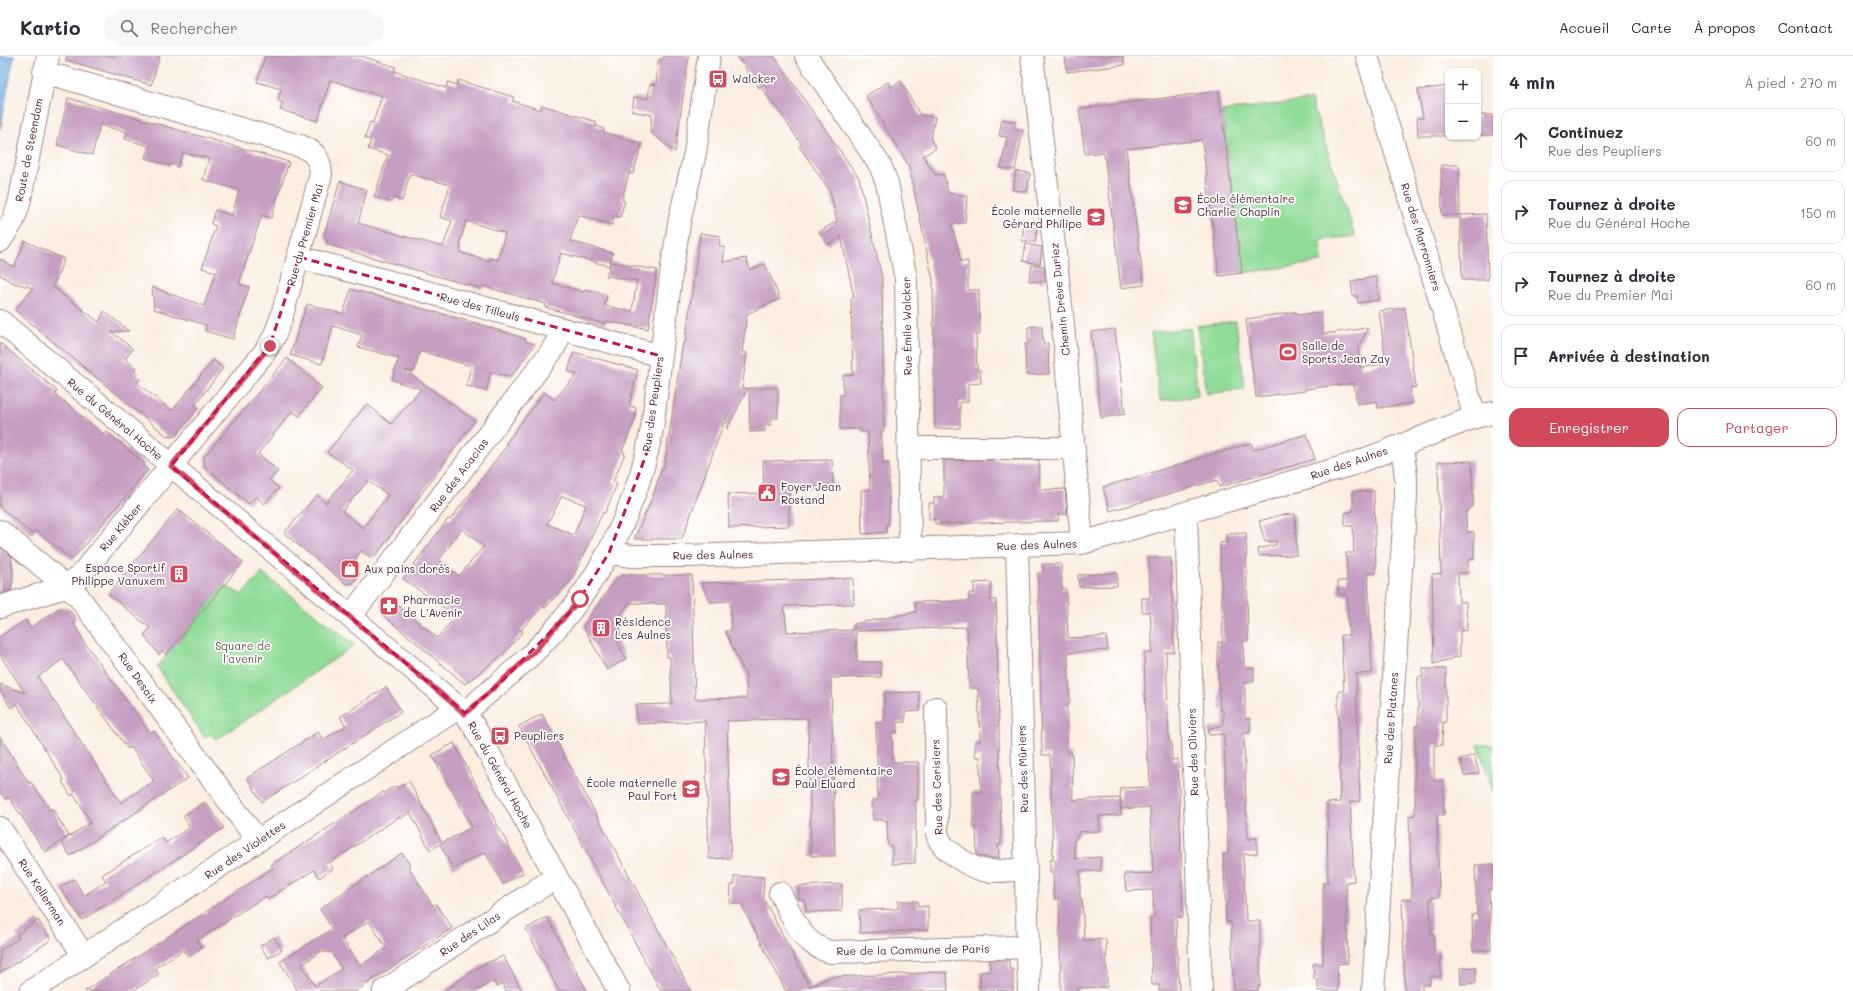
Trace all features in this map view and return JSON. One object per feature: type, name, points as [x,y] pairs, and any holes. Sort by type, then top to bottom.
[{"type":"street","name":"Rue Émile Walcker","points":[[806,56],[880,165],[885,177],[906,279],[910,550]]},
{"type":"street","name":"Chemin Drève Duriez","points":[[1032,56],[1062,314],[1082,543]]},
{"type":"street","name":"Rue des Marronniers","points":[[1367,56],[1484,415]]},
{"type":"street","name":"Rue des Peupliers","points":[[461,710],[526,659],[556,629],[580,599],[609,553],[632,498],[646,455],[657,397],[661,356],[680,218],[693,165],[710,57]]},
{"type":"street","name":"Route de Steendam","points":[[0,241],[13,221],[19,204],[46,64]]},
{"type":"street","name":"Rue du Premier Mai","points":[[46,64],[300,146],[311,151],[320,162],[320,181],[277,329],[270,346],[171,466]]},
{"type":"street","name":"Rue des Tilleuls","points":[[298,257],[661,356]]},
{"type":"street","name":"Rue du Général Hoche","points":[[0,321],[461,710],[476,728],[618,991]]},
{"type":"street","name":"Rue des Acacias","points":[[350,617],[552,352],[561,329]]},
{"type":"street","name":"Rue des Aulnes","points":[[609,553],[626,556],[663,556],[910,550],[1082,543],[1346,466],[1402,445],[1420,440],[1484,415]]},
{"type":"street","name":"Rue des Platanes","points":[[1372,991],[1406,496],[1406,477],[1402,445]]},
{"type":"street","points":[[909,448],[1074,448]]},
{"type":"street","name":"Rue Kléber","points":[[0,607],[67,585],[85,570],[171,466]]},
{"type":"street","name":"Rue des Oliviers","points":[[1186,513],[1200,991]]},
{"type":"street","name":"Rue Desaix","points":[[0,531],[67,585],[88,608],[190,751],[258,841]]},
{"type":"street","name":"Rue des Mûriers","points":[[1017,546],[1029,991]]},
{"type":"street","name":"Rue des Cerisiers","points":[[936,708],[937,833],[940,843],[975,869],[988,871],[1026,869]]},
{"type":"street","name":"Rue des Violettes","points":[[30,991],[461,710]]},
{"type":"street","name":"Rue Kellerman","points":[[0,828],[84,956]]},
{"type":"street","name":"Rue des Lilas","points":[[384,991],[556,877]]},
{"type":"street","name":"Rue de la Commune de Paris","points":[[780,893],[804,937],[816,947],[830,952],[1028,947]]},
{"type":"highlighted area","points":[[299,257],[661,356],[646,455],[609,553],[573,609],[502,681],[465,713],[171,466],[270,345]]},
{"type":"green space","points":[[1311,100],[1355,236],[1321,240],[1322,262],[1242,273],[1222,111]]},
{"type":"green space","points":[[1236,321],[1245,389],[1206,394],[1197,326]]},
{"type":"green space","points":[[1190,328],[1198,396],[1160,401],[1151,333]]},
{"type":"green space","name":"Square de l'avenir","points":[[262,573],[355,645],[216,740],[211,734],[205,738],[157,667],[224,585],[242,595]]},
{"type":"green space","points":[[1478,745],[1493,745],[1493,791]]},
{"type":"water","points":[[0,56],[14,56],[0,130]]},
{"type":"building","points":[[66,56],[160,56],[151,85],[66,60]]},
{"type":"building","points":[[265,56],[361,56],[396,67],[394,71],[446,88],[448,82],[457,85],[458,80],[514,97],[512,101],[541,110],[542,105],[597,122],[596,126],[604,129],[603,132],[642,144],[633,174],[629,173],[622,200],[625,201],[620,217],[614,216],[612,225],[578,215],[570,241],[613,253],[609,266],[561,253],[552,283],[584,292],[585,289],[607,295],[604,306],[632,311],[637,281],[606,276],[611,262],[657,270],[648,329],[606,321],[605,324],[545,307],[546,304],[482,286],[482,289],[329,245],[324,235],[340,181],[367,190],[358,223],[443,247],[452,221],[440,217],[450,185],[410,174],[402,201],[393,198],[391,202],[374,197],[388,155],[368,149],[371,140],[365,138],[370,122],[373,123],[382,96],[330,80],[318,121],[280,110],[283,103],[278,101],[281,89],[257,82]],"holes":[[[466,221],[505,233],[498,260],[490,258],[490,261],[461,253],[460,242]]]},
{"type":"building","points":[[666,56],[689,56],[675,152],[650,132],[652,115],[632,111],[634,97],[648,99],[650,84],[656,85],[658,61]]},
{"type":"building","points":[[737,56],[774,56],[859,178],[882,278],[884,431],[881,431],[883,463],[889,463],[889,525],[886,525],[887,532],[862,534],[861,490],[870,490],[868,432],[861,432],[861,429],[840,429],[840,395],[843,395],[843,375],[853,375],[851,298],[854,298],[841,236],[828,245],[819,232],[837,221],[830,191],[799,146],[802,145],[778,110],[760,86],[759,88]]},
{"type":"building","points":[[1065,56],[1123,56],[1124,65],[1067,72]]},
{"type":"building","points":[[901,81],[920,115],[935,117],[931,139],[936,148],[923,156],[935,174],[944,175],[948,193],[967,196],[965,223],[952,224],[961,262],[968,261],[968,290],[979,290],[980,335],[976,335],[977,370],[980,370],[981,383],[968,384],[968,402],[960,402],[960,428],[935,429],[933,279],[909,166],[866,96],[888,82],[891,87]]},
{"type":"building","points":[[1445,86],[1445,136],[1418,136],[1417,118],[1423,118],[1418,90]]},
{"type":"building","points":[[1219,91],[1242,273],[1219,276],[1202,140],[1126,149],[1144,285],[1121,288],[1104,152],[1085,154],[1079,109]]},
{"type":"building","points":[[68,98],[289,162],[271,218],[262,215],[239,284],[249,287],[233,339],[205,331],[206,325],[154,309],[152,287],[204,306],[216,272],[202,268],[216,226],[211,224],[215,210],[232,216],[239,190],[203,180],[209,158],[183,153],[178,167],[171,164],[170,166],[145,158],[149,146],[125,139],[127,132],[100,125],[92,155],[57,145]]},
{"type":"building","points":[[1481,115],[1493,115],[1493,135],[1481,135]]},
{"type":"building","points":[[1002,119],[1016,122],[1014,129],[1023,130],[1015,170],[1001,168],[1007,137],[999,136]]},
{"type":"building","points":[[1441,165],[1459,165],[1460,215],[1442,215]]},
{"type":"building","points":[[1016,171],[1030,173],[1027,192],[1013,190]]},
{"type":"building","points":[[1486,214],[1488,280],[1462,280],[1460,215]]},
{"type":"building","points":[[1024,222],[1038,223],[1035,242],[1022,241]]},
{"type":"building","points":[[700,233],[720,236],[719,246],[725,248],[723,262],[746,258],[750,270],[765,264],[780,299],[747,314],[742,352],[747,353],[742,388],[748,388],[727,429],[727,414],[682,539],[634,539],[652,499],[662,468],[664,468],[683,343],[685,343]]},
{"type":"building","points":[[25,241],[64,259],[53,287],[99,322],[104,311],[129,331],[112,332],[133,349],[125,359],[136,368],[134,371],[141,378],[137,383],[172,411],[213,360],[223,368],[195,405],[199,408],[176,436],[168,437],[15,310],[33,288],[14,283],[0,275],[0,259],[14,267]]},
{"type":"building","points":[[1026,244],[1042,247],[1040,264],[1023,261]]},
{"type":"building","points":[[1032,265],[1044,266],[1045,282],[1029,281]]},
{"type":"building","points":[[1376,277],[1379,300],[1358,303],[1357,296],[1353,296],[1351,281]]},
{"type":"building","points":[[351,289],[479,324],[526,339],[525,341],[535,344],[511,377],[491,372],[486,391],[466,386],[471,366],[420,351],[414,372],[405,370],[475,421],[377,554],[372,558],[361,551],[350,566],[360,574],[353,583],[346,584],[284,533],[317,495],[326,503],[353,470],[327,452],[367,404],[391,424],[421,389],[392,380],[399,358],[358,347],[362,335],[333,326],[322,364],[290,355],[307,304],[343,314]],"holes":[[[368,481],[388,495],[363,528],[342,511]]]},
{"type":"building","points":[[1405,308],[1416,387],[1410,388],[1413,403],[1378,408],[1377,401],[1357,404],[1354,383],[1256,397],[1246,319],[1296,312],[1297,315],[1321,312],[1323,334],[1368,328],[1358,347],[1361,368],[1386,363],[1379,311]]},
{"type":"building","points":[[1042,326],[1043,344],[1048,343],[1049,374],[1026,375],[1025,344],[1028,344],[1028,327]]},
{"type":"building","points":[[1115,329],[1125,414],[1101,418],[1091,332]]},
{"type":"building","points":[[0,343],[57,391],[55,394],[104,435],[107,432],[145,464],[142,466],[148,470],[72,560],[36,530],[32,534],[0,507]]},
{"type":"building","points":[[574,352],[638,370],[629,405],[636,408],[635,419],[622,451],[625,453],[613,482],[617,484],[605,513],[603,512],[572,579],[545,608],[543,606],[521,630],[523,632],[502,655],[465,684],[382,614],[381,606],[388,597],[437,638],[456,616],[403,579],[448,519],[450,520],[508,444],[506,443],[544,392],[554,400],[577,374],[568,371]],"holes":[[[562,496],[586,505],[574,535],[547,524]],[[462,529],[484,546],[459,576],[439,560]]]},
{"type":"building","points":[[287,358],[322,388],[299,416],[292,411],[258,454],[278,471],[269,480],[279,488],[264,504],[256,496],[249,504],[205,467],[204,457]]},
{"type":"building","points":[[749,388],[778,388],[778,418],[771,418],[771,425],[765,425],[765,431],[750,432]]},
{"type":"building","points":[[1307,434],[1315,459],[1219,487],[1217,480],[1110,511],[1103,487],[1251,443],[1253,450]]},
{"type":"building","name":"Foyer Jean Rostand","points":[[832,460],[833,487],[789,488],[789,526],[729,528],[728,494],[764,493],[763,461]]},
{"type":"building","points":[[944,460],[1039,460],[1040,490],[1065,489],[1067,514],[1058,514],[1058,521],[935,524],[935,519],[929,520],[929,503],[934,503],[934,497],[944,497]]},
{"type":"building","points":[[1472,461],[1473,505],[1466,512],[1466,518],[1467,532],[1474,532],[1474,559],[1468,560],[1468,573],[1458,573],[1459,602],[1466,602],[1467,630],[1460,631],[1460,656],[1434,664],[1432,574],[1441,574],[1438,462]]},
{"type":"building","points":[[1374,491],[1376,573],[1368,573],[1372,673],[1356,674],[1360,801],[1350,802],[1354,881],[1346,882],[1348,963],[1337,964],[1338,991],[1318,991],[1318,979],[1314,979],[1313,964],[1323,964],[1323,883],[1328,883],[1327,803],[1340,802],[1338,692],[1344,690],[1341,635],[1349,635],[1347,594],[1338,594],[1338,581],[1347,581],[1346,553],[1354,553],[1353,526],[1345,526],[1345,513],[1353,511],[1353,492]]},
{"type":"building","name":"Espace Sportif Philippe Vanuxem","points":[[178,509],[243,562],[166,655],[162,651],[159,655],[144,635],[150,628],[108,594]]},
{"type":"building","points":[[1295,514],[1297,555],[1259,556],[1258,549],[1276,545],[1276,541],[1265,542],[1259,521],[1281,515]]},
{"type":"building","points":[[1246,533],[1248,641],[1243,641],[1244,668],[1254,668],[1254,682],[1245,683],[1245,719],[1250,718],[1250,733],[1244,733],[1246,803],[1248,839],[1257,838],[1257,854],[1243,854],[1246,921],[1260,921],[1260,986],[1258,986],[1258,991],[1234,991],[1231,922],[1226,922],[1223,854],[1228,854],[1224,734],[1209,735],[1208,729],[1223,725],[1223,710],[1220,710],[1218,663],[1218,642],[1223,642],[1220,543],[1227,542],[1226,534]]},
{"type":"building","points":[[0,547],[11,556],[13,574],[11,590],[0,594]]},
{"type":"building","points":[[1149,558],[1171,558],[1174,652],[1166,652],[1169,741],[1171,741],[1172,760],[1178,759],[1183,917],[1176,917],[1179,991],[1159,991],[1159,985],[1152,985],[1150,917],[1154,917],[1153,890],[1126,891],[1124,874],[1153,873],[1150,807],[1121,809],[1120,788],[1150,787],[1149,760],[1147,760],[1144,653],[1152,653],[1152,638],[1150,612],[1142,612],[1142,598],[1150,598]]},
{"type":"building","points":[[1042,564],[1061,564],[1062,589],[1066,589],[1068,638],[1106,636],[1108,650],[1068,653],[1070,704],[1067,704],[1067,753],[1072,753],[1073,800],[1120,798],[1121,815],[1099,816],[1100,831],[1080,832],[1074,841],[1075,859],[1100,857],[1101,871],[1080,871],[1080,899],[1082,898],[1084,940],[1106,939],[1107,987],[1078,988],[1078,991],[1061,991],[1059,899],[1054,899],[1053,872],[1050,872],[1050,860],[1053,860],[1050,755],[1042,755],[1038,573],[1043,573]]},
{"type":"building","points":[[1117,573],[1117,586],[1079,587],[1078,575]]},
{"type":"building","points":[[624,575],[692,575],[695,699],[747,698],[746,676],[725,631],[731,631],[730,601],[710,602],[701,583],[853,578],[854,604],[784,606],[787,632],[854,630],[854,624],[916,612],[915,602],[969,601],[969,593],[974,593],[974,583],[991,582],[991,600],[996,600],[997,627],[1001,845],[998,845],[999,858],[989,858],[977,855],[976,827],[973,827],[973,792],[981,792],[980,757],[975,757],[975,741],[980,741],[978,688],[969,688],[967,627],[856,631],[857,662],[881,662],[881,677],[831,678],[835,856],[811,856],[808,718],[727,721],[731,858],[709,859],[705,721],[637,724],[636,705],[672,704],[670,657],[667,657],[666,604],[629,603],[618,619],[622,622],[616,630],[620,639],[617,641],[626,659],[607,670],[583,626],[615,580]]},
{"type":"building","points":[[59,608],[66,608],[71,612],[76,619],[73,622],[85,643],[150,733],[154,731],[188,778],[70,856],[61,842],[91,822],[73,794],[71,796],[62,781],[64,780],[17,704],[11,708],[0,690],[0,684],[25,693],[0,655],[0,636],[26,620],[30,628]],"holes":[[[63,659],[128,749],[131,747],[154,781],[121,803],[38,677]]]},
{"type":"building","points":[[1423,669],[1446,669],[1446,722],[1443,722],[1442,745],[1434,745],[1434,781],[1443,781],[1444,815],[1437,815],[1439,897],[1430,898],[1431,934],[1433,934],[1434,951],[1440,951],[1441,976],[1430,976],[1430,985],[1422,985],[1422,991],[1405,991],[1402,899],[1412,899],[1409,816],[1415,815],[1415,726],[1418,726],[1418,677],[1423,677]]},
{"type":"building","points":[[386,687],[401,712],[262,802],[247,778],[318,732],[323,740],[346,726],[340,717]]},
{"type":"building","points":[[919,692],[920,711],[905,712],[905,722],[897,722],[897,733],[892,733],[893,762],[918,762],[915,863],[892,864],[892,846],[888,846],[887,820],[873,820],[872,800],[878,800],[876,722],[884,722],[884,693]]},
{"type":"building","points":[[542,714],[691,991],[661,991],[519,726]]},
{"type":"building","points":[[0,737],[29,783],[31,782],[50,810],[52,808],[69,836],[45,852],[9,797],[5,799],[0,792]]},
{"type":"building","points":[[454,743],[523,873],[503,884],[485,852],[453,869],[440,844],[430,850],[410,812],[400,819],[399,817],[329,863],[333,869],[319,878],[314,870],[268,899],[266,896],[239,913],[197,941],[202,947],[188,957],[183,950],[155,968],[159,974],[133,991],[85,991],[273,868],[271,865],[383,792],[384,793],[395,786],[397,788],[409,781],[442,843],[472,827],[432,755]]},
{"type":"building","points":[[1474,755],[1479,773],[1464,776],[1460,759]]},
{"type":"building","points":[[205,802],[224,828],[82,920],[60,888],[74,879],[84,896],[106,881],[102,875],[162,837],[166,843],[190,827],[183,816]]},
{"type":"building","points":[[402,853],[410,865],[408,866],[433,906],[436,904],[452,928],[356,991],[298,991],[280,962],[332,929],[320,909]],"holes":[[[369,921],[386,948],[360,966],[342,938]],[[320,952],[331,952],[342,969],[315,986],[302,965]]]},
{"type":"building","points":[[1493,864],[1493,889],[1489,889],[1491,950],[1473,950],[1472,915],[1477,914],[1475,865]]},
{"type":"building","points":[[734,876],[764,877],[763,898],[810,987],[830,977],[947,972],[948,991],[786,991],[741,904],[730,903],[731,885],[734,885]]},
{"type":"building","points":[[842,884],[842,911],[806,912],[805,900],[799,900],[799,886]]},
{"type":"building","points":[[898,901],[918,901],[918,907],[928,906],[928,930],[860,933],[859,910],[898,909]]},
{"type":"building","points":[[547,917],[587,991],[559,991],[526,929]]},
{"type":"building","points":[[38,920],[51,940],[0,973],[0,950],[19,938],[16,935]]},
{"type":"building","points":[[274,937],[282,950],[268,958],[260,946]]},
{"type":"building","points":[[503,956],[522,991],[506,991],[502,983],[497,987],[493,981],[477,991],[443,991],[482,965]]},
{"type":"building","points":[[990,960],[1009,960],[1009,969],[1013,969],[1013,991],[980,990],[980,972],[990,971]]},
{"type":"building","points":[[1476,967],[1476,983],[1461,984],[1460,968]]},
{"type":"place","name":"Walcker","points":[[718,79]]},
{"type":"place","name":"École élémentaire Charlie Chaplin","points":[[1183,205]]},
{"type":"place","name":"École maternelle Gérard Philipe","points":[[1096,217]]},
{"type":"place","name":"Salle de Sports Jean Zay","points":[[1288,352]]},
{"type":"place","name":"Foyer Jean Rostand","points":[[767,493]]},
{"type":"place","name":"Aux pains dorés","points":[[350,569]]},
{"type":"place","name":"Espace Sportif Philippe Vanuxem","points":[[179,574]]},
{"type":"place","name":"Pharmacie de L'Avenir","points":[[389,606]]},
{"type":"place","name":"Résidence Les Aulnes","points":[[601,628]]},
{"type":"place","name":"Peupliers","points":[[500,736]]},
{"type":"place","name":"École élémentaire Paul Eluard","points":[[781,777]]},
{"type":"place","name":"École maternelle Paul Fort","points":[[691,789]]},
{"type":"route","points":[[270,346],[171,466],[465,714],[536,650],[556,629],[580,599]]}]
